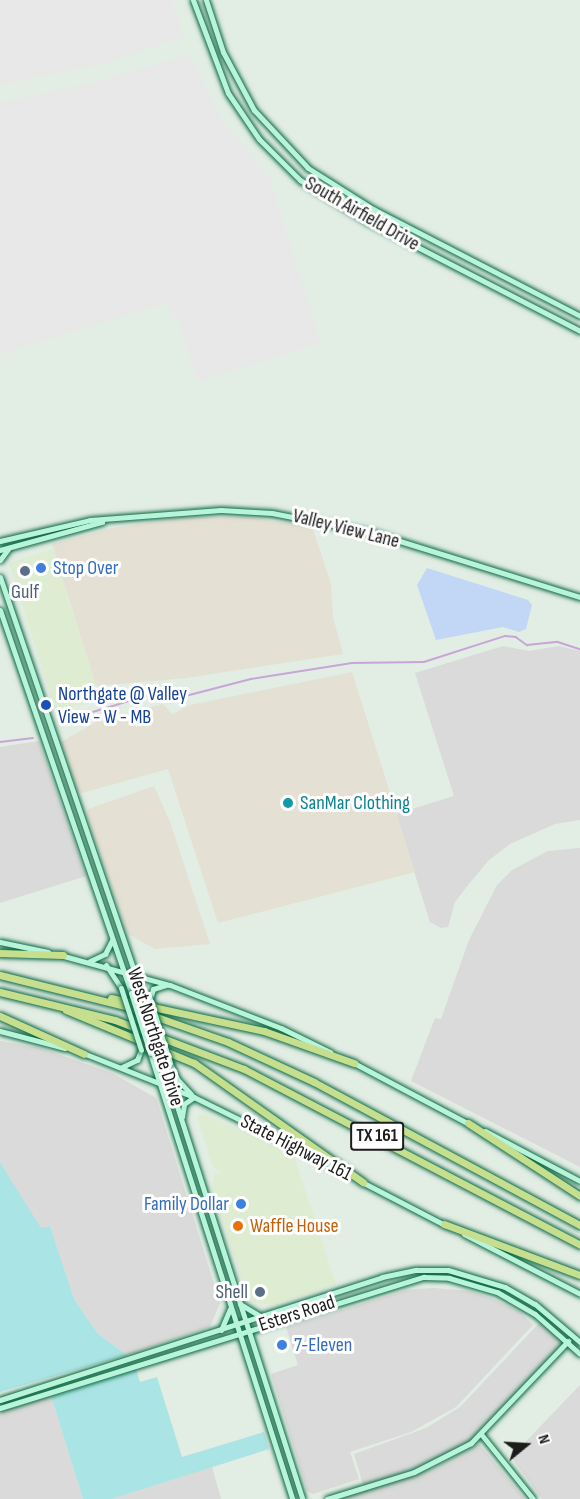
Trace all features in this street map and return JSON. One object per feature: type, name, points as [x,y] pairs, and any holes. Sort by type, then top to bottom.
[{"type":"highway","points":[[0,953],[63,955]]},
{"type":"highway","name":"TX 161","points":[[0,975],[83,994],[168,1019],[257,1055],[580,1225]]},
{"type":"highway","name":"TX 161","points":[[0,992],[47,1002],[168,1038],[274,1082],[580,1245]]},
{"type":"highway","points":[[83,994],[264,1030],[354,1063]]},
{"type":"highway","points":[[47,1002],[194,1063],[363,1182]]},
{"type":"highway","points":[[0,1016],[84,1053]]},
{"type":"highway","points":[[468,1123],[580,1196]]},
{"type":"highway","points":[[444,1224],[580,1275]]},
{"type":"main road","name":"South Airfield Drive","points":[[193,0],[219,76],[259,139],[320,195],[580,331]]},
{"type":"main road","name":"South Airfield Drive","points":[[206,0],[228,64],[270,130],[327,183],[580,316]]},
{"type":"main road","points":[[401,238],[407,226]]},
{"type":"main road","name":"Valley View Lane","points":[[0,541],[90,520],[104,521],[221,510],[303,516],[374,533],[580,597]]},
{"type":"main road","name":"Valley View Lane","points":[[0,550],[104,521]]},
{"type":"main road","points":[[0,536],[18,537]]},
{"type":"main road","points":[[0,560],[8,549]]},
{"type":"main road","points":[[0,572],[2,585]]},
{"type":"main road","name":"West Northgate Drive","points":[[0,577],[31,676],[135,972],[220,1248],[302,1499]]},
{"type":"main road","name":"West Northgate Drive","points":[[0,610],[131,993],[292,1499]]},
{"type":"main road","points":[[22,678],[31,676]]},
{"type":"main road","points":[[90,962],[108,951],[112,938]]},
{"type":"main road","points":[[0,942],[135,972],[281,1028],[354,1063],[580,1181]]},
{"type":"main road","points":[[106,965],[121,988],[141,1050],[137,1060],[120,1067]]},
{"type":"main road","points":[[170,985],[153,989],[150,999],[177,1080],[194,1097],[184,1104],[183,1123]]},
{"type":"main road","name":"State Highway 161","points":[[0,1031],[84,1053],[194,1097],[580,1294]]},
{"type":"main road","points":[[213,1251],[220,1248]]},
{"type":"main road","name":"Esters Road","points":[[247,1327],[267,1317],[382,1277],[416,1270],[448,1270],[486,1279],[518,1293],[580,1342]]},
{"type":"main road","points":[[448,1270],[448,1278]]},
{"type":"main road","name":"Esters Road","points":[[0,1408],[247,1327],[411,1280],[448,1278],[475,1284],[523,1306],[580,1354]]},
{"type":"main road","points":[[239,1303],[255,1315],[267,1317]]},
{"type":"main road","points":[[218,1332],[227,1322],[231,1308]]},
{"type":"main road","name":"Esters Road","points":[[0,1400],[218,1332],[238,1330]]},
{"type":"main road","points":[[327,1499],[429,1466],[481,1434],[572,1335]]},
{"type":"main road","points":[[268,1424],[276,1418]]},
{"type":"main road","points":[[481,1434],[533,1499]]},
{"type":"shaded area","points":[[0,0],[172,0],[183,36],[108,63],[0,85]]},
{"type":"shaded area","points":[[189,54],[222,120],[269,176],[321,343],[197,382],[177,317],[172,317],[167,303],[0,354],[0,103],[99,81]]},
{"type":"shaded area","points":[[184,517],[245,517],[312,526],[331,584],[333,617],[343,654],[186,678],[96,686],[52,544],[112,528]]},
{"type":"shaded area","points":[[53,549],[100,699],[56,712],[9,563]]},
{"type":"shaded area","points":[[427,568],[528,600],[532,605],[526,629],[519,632],[503,627],[436,640],[417,585]]},
{"type":"shaded area","points":[[503,646],[529,651],[559,646],[580,651],[580,820],[555,824],[510,844],[489,860],[455,902],[448,927],[441,928],[430,922],[396,814],[454,796],[415,673]]},
{"type":"shaded area","points":[[352,672],[415,872],[218,923],[168,769],[82,793],[78,791],[61,742],[98,721],[163,704],[172,714],[190,705]]},
{"type":"shaded area","points":[[39,741],[86,876],[0,903],[0,747]]},
{"type":"shaded area","points":[[154,786],[170,822],[210,944],[155,949],[128,934],[87,816],[88,809]]},
{"type":"shaded area","points":[[580,848],[580,1167],[411,1081],[435,1018],[441,1019],[469,940],[497,885],[512,870],[548,851]]},
{"type":"shaded area","points":[[0,1041],[40,1048],[112,1073],[156,1098],[220,1303],[210,1327],[127,1355],[98,1334],[74,1299],[50,1226],[41,1229],[0,1162]]},
{"type":"shaded area","points":[[203,1114],[293,1153],[336,1285],[273,1305],[250,1302],[212,1191],[214,1175],[223,1172],[213,1167],[197,1117]]},
{"type":"shaded area","points":[[0,1162],[41,1228],[50,1226],[74,1299],[98,1334],[127,1355],[0,1392]]},
{"type":"shaded area","points":[[433,1288],[470,1291],[491,1298],[519,1311],[533,1325],[456,1407],[411,1432],[350,1452],[359,1479],[313,1494],[307,1491],[271,1374],[298,1365],[286,1327],[406,1290]]},
{"type":"shaded area","points":[[542,1320],[566,1342],[486,1429],[459,1451],[429,1466],[364,1488],[354,1454],[426,1428],[460,1407]]},
{"type":"shaded area","points":[[136,1369],[140,1382],[157,1377],[182,1457],[264,1432],[269,1449],[112,1499],[83,1499],[51,1396]]},
{"type":"shaded area","points":[[580,1385],[580,1499],[542,1499],[511,1457]]},
{"type":"shaded area","points":[[51,1396],[83,1499],[0,1499],[0,1411]]},
{"type":"shaded area","points":[[479,1444],[525,1499],[340,1499],[434,1468]]},
{"type":"shaded area","points":[[212,1467],[221,1499],[112,1499]]},
{"type":"waterway","points":[[59,722],[146,696],[178,698],[251,679],[352,663],[424,662],[505,636],[516,637],[527,645],[558,642],[580,649]]},
{"type":"waterway","points":[[0,742],[33,738]]},
{"type":"place","name":"Stop Over","points":[[41,568]]},
{"type":"place","name":"Gulf","points":[[25,571]]},
{"type":"place","name":"Northgate @ Valley View - W - MB","points":[[46,705]]},
{"type":"place","name":"SanMar Clothing","points":[[288,803]]},
{"type":"place","name":"Family Dollar","points":[[241,1204]]},
{"type":"place","name":"Waffle House","points":[[238,1226]]},
{"type":"place","name":"Shell","points":[[260,1292]]},
{"type":"place","name":"7-Eleven","points":[[282,1345]]}]
